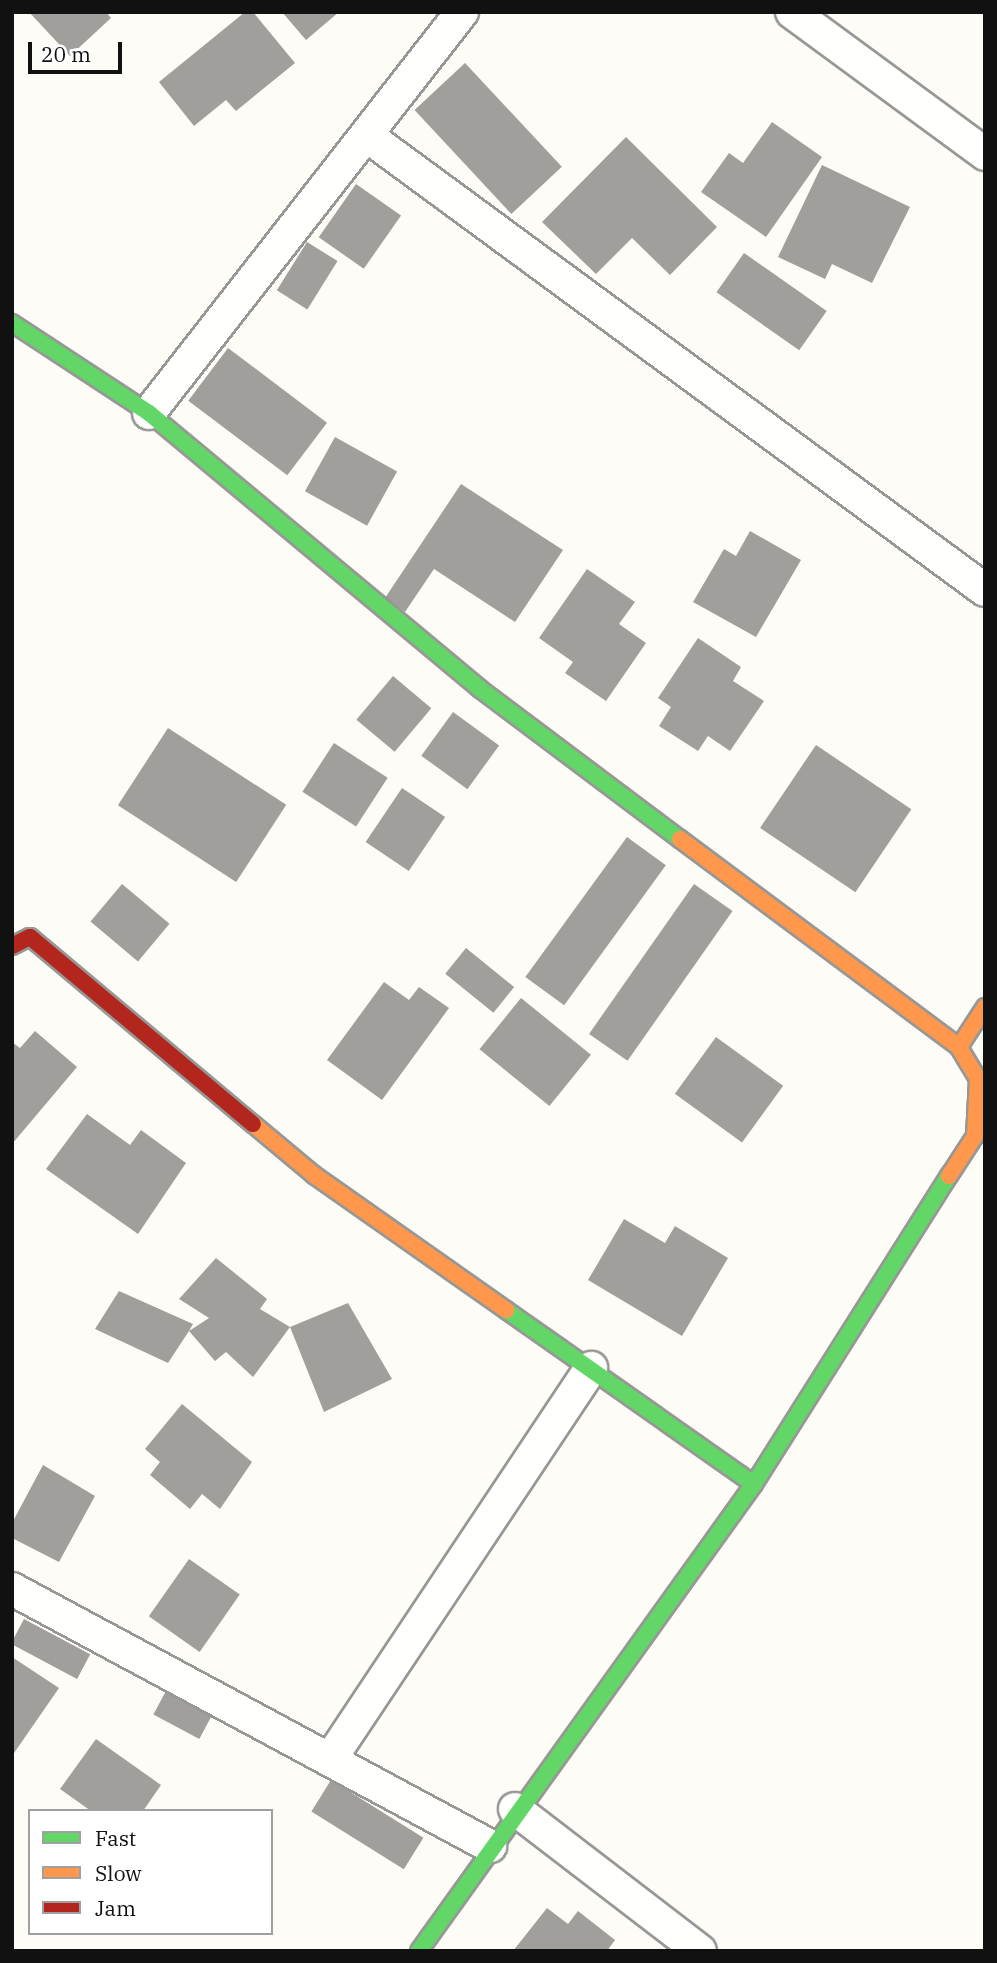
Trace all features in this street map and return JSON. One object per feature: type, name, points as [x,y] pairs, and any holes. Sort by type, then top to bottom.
[{"type":"street","points":[[149,413],[462,12]]},
{"type":"street","points":[[792,12],[985,154]]},
{"type":"street","points":[[366,135],[985,590]]},
{"type":"street","points":[[12,323],[149,413],[480,689],[959,1047],[981,1082],[980,1135],[754,1484],[515,1810],[419,1951]]},
{"type":"street","points":[[12,946],[30,937],[314,1175],[754,1484]]},
{"type":"street","points":[[959,1047],[985,1007]]},
{"type":"street","points":[[331,1758],[591,1368]]},
{"type":"street","points":[[12,1590],[331,1758],[490,1846]]},
{"type":"street","points":[[515,1810],[700,1951]]},
{"type":"building","points":[[29,12],[106,12],[111,18],[70,56]]},
{"type":"building","points":[[245,12],[253,12],[295,63],[236,111],[226,100],[194,126],[159,82]]},
{"type":"building","points":[[282,12],[339,12],[306,40]]},
{"type":"building","points":[[465,63],[562,167],[511,214],[415,110]]},
{"type":"building","points":[[772,122],[822,157],[766,237],[701,192],[729,153],[743,163]]},
{"type":"building","points":[[626,137],[717,227],[670,275],[632,238],[596,274],[542,222]]},
{"type":"building","points":[[822,165],[910,207],[872,283],[832,264],[825,279],[778,257]]},
{"type":"building","points":[[356,184],[401,216],[364,269],[319,237]]},
{"type":"building","points":[[307,242],[338,261],[307,309],[277,290]]},
{"type":"building","points":[[744,253],[827,311],[799,350],[716,292]]},
{"type":"building","points":[[228,348],[327,423],[287,475],[188,401]]},
{"type":"building","points":[[335,437],[397,471],[367,526],[305,491]]},
{"type":"building","points":[[461,484],[563,550],[515,622],[434,569],[405,612],[385,598]]},
{"type":"building","points":[[750,531],[801,560],[756,637],[693,602],[724,549],[736,556]]},
{"type":"building","points":[[587,569],[635,602],[619,624],[646,643],[606,701],[565,673],[573,662],[539,638]]},
{"type":"building","points":[[698,638],[741,667],[733,681],[764,701],[730,751],[708,736],[698,751],[659,726],[671,707],[658,698]]},
{"type":"building","points":[[393,676],[431,708],[395,752],[356,720]]},
{"type":"building","points":[[453,712],[499,746],[467,789],[421,756]]},
{"type":"building","points":[[168,728],[286,805],[236,882],[118,805]]},
{"type":"building","points":[[334,743],[388,778],[356,826],[302,792]]},
{"type":"building","points":[[816,745],[911,809],[855,892],[760,828]]},
{"type":"building","points":[[402,788],[445,817],[409,871],[366,842]]},
{"type":"building","points":[[627,837],[666,865],[564,1005],[525,977]]},
{"type":"building","points":[[122,884],[169,924],[138,961],[91,922]]},
{"type":"building","points":[[694,884],[733,911],[628,1061],[589,1034]]},
{"type":"building","points":[[466,948],[514,987],[493,1013],[445,974]]},
{"type":"building","points":[[384,982],[409,1000],[419,987],[449,1008],[382,1100],[327,1060]]},
{"type":"building","points":[[521,998],[591,1055],[549,1106],[479,1049]]},
{"type":"building","points":[[35,1031],[77,1067],[12,1144],[12,1042],[20,1048]]},
{"type":"building","points":[[716,1037],[783,1086],[742,1142],[675,1094]]},
{"type":"building","points":[[87,1114],[130,1145],[141,1130],[186,1163],[138,1234],[46,1169]]},
{"type":"building","points":[[624,1219],[665,1243],[675,1226],[728,1258],[682,1336],[588,1280]]},
{"type":"building","points":[[216,1258],[267,1299],[260,1309],[290,1327],[253,1377],[226,1352],[215,1361],[189,1331],[209,1318],[179,1299]]},
{"type":"building","points":[[119,1291],[193,1324],[168,1363],[95,1329]]},
{"type":"building","points":[[348,1303],[392,1379],[324,1412],[290,1327]]},
{"type":"building","points":[[182,1404],[252,1462],[220,1509],[202,1494],[190,1509],[150,1475],[160,1462],[145,1449]]},
{"type":"building","points":[[43,1465],[95,1496],[59,1562],[12,1538],[12,1523]]},
{"type":"building","points":[[189,1559],[240,1595],[200,1652],[149,1616]]},
{"type":"building","points":[[24,1619],[90,1654],[77,1679],[12,1644]]},
{"type":"building","points":[[12,1657],[59,1688],[12,1756]]},
{"type":"building","points":[[167,1689],[213,1713],[199,1739],[153,1715]]},
{"type":"building","points":[[96,1739],[161,1785],[144,1809],[88,1809],[60,1789]]},
{"type":"building","points":[[331,1780],[423,1838],[404,1869],[311,1811]]},
{"type":"building","points":[[547,1908],[568,1924],[578,1911],[615,1940],[607,1951],[513,1951]]},
{"type":"traffic: fast","points":[[12,323],[149,413],[480,689],[680,839]]},
{"type":"traffic: fast","points":[[419,1951],[754,1484],[949,1176]]},
{"type":"traffic: fast","points":[[506,1310],[754,1484]]},
{"type":"traffic: slow","points":[[680,839],[959,1047]]},
{"type":"traffic: slow","points":[[949,1176],[975,1136],[978,1079],[959,1047],[985,1007]]},
{"type":"traffic: slow","points":[[253,1124],[314,1175],[506,1310]]},
{"type":"traffic: jam","points":[[12,946],[30,937],[253,1124]]}]
